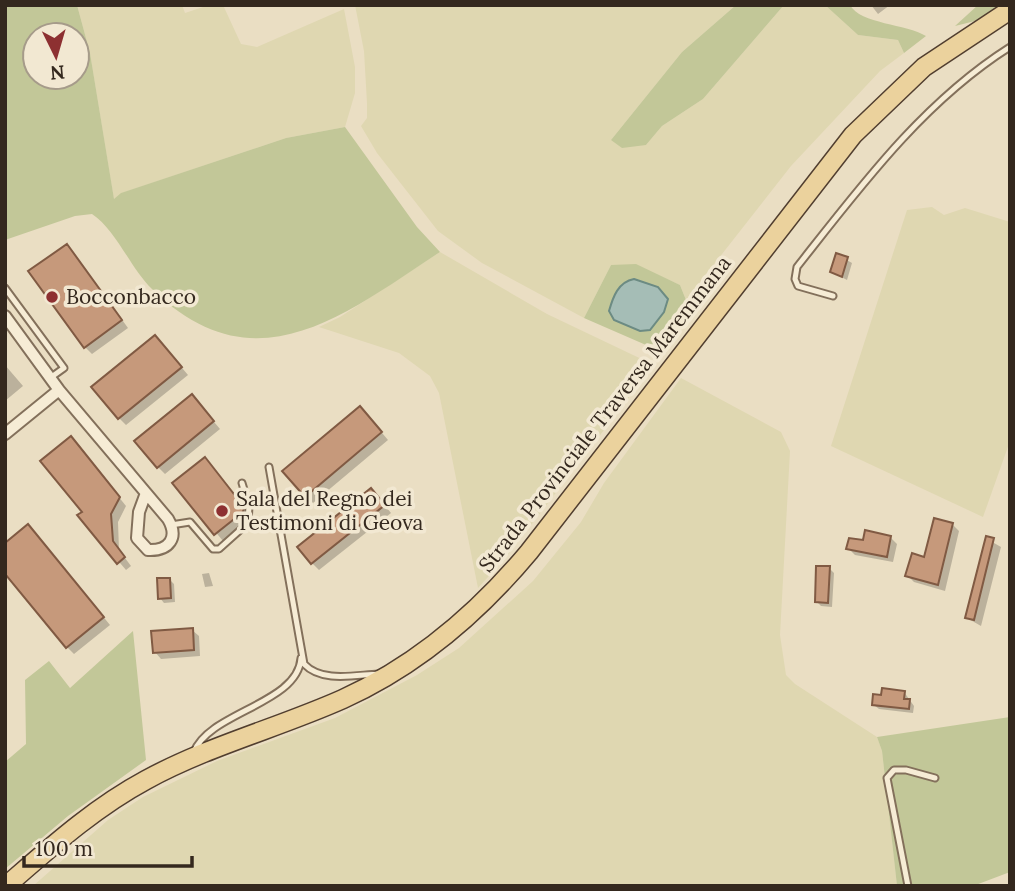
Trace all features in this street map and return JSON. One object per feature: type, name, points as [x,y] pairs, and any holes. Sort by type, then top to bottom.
[{"type":"main road","name":"Strada Provinciale Traversa Maremmana","points":[[6,886],[105,804],[147,779],[192,758],[327,706],[391,673],[452,630],[512,573],[794,207],[868,119],[933,60],[1010,10]]},
{"type":"street","points":[[5,316],[59,390],[146,493],[172,525],[172,540],[167,547],[152,551],[141,545],[137,538],[136,526],[146,493]]},
{"type":"street","points":[[5,434],[59,390]]},
{"type":"lane","points":[[833,296],[798,286],[795,279],[797,267],[878,165],[962,82],[1010,47]]},
{"type":"lane","points":[[5,288],[64,368],[50,378]]},
{"type":"lane","points":[[192,758],[207,734],[289,681],[300,667],[301,654],[269,467]]},
{"type":"lane","points":[[172,525],[190,522],[213,549],[219,549],[248,523],[249,506],[242,483]]},
{"type":"lane","points":[[301,654],[310,670],[323,675],[391,673]]},
{"type":"lane","points":[[908,886],[887,778],[894,770],[902,769],[935,778]]},
{"type":"shaded area","points":[[77,5],[182,5],[185,13],[209,5],[223,5],[241,44],[257,47],[344,9],[355,67],[355,93],[345,127],[286,138],[122,193],[114,200],[91,59],[91,21],[81,21]]},
{"type":"shaded area","points":[[355,5],[736,5],[682,52],[611,140],[646,145],[662,126],[703,99],[784,5],[825,5],[858,35],[898,40],[904,53],[880,71],[791,166],[686,300],[680,285],[636,265],[611,265],[584,318],[482,263],[438,231],[377,153],[361,126],[367,118],[367,103],[364,51]]},
{"type":"shaded area","points":[[932,207],[944,215],[965,208],[1010,222],[1010,441],[983,517],[831,446],[907,210]]},
{"type":"shaded area","points":[[440,252],[547,314],[654,365],[508,555],[478,588],[439,393],[430,376],[399,353],[319,327],[340,317]]},
{"type":"shaded area","points":[[681,378],[781,432],[790,451],[780,635],[786,675],[795,684],[877,737],[882,751],[897,886],[33,886],[108,820],[143,797],[217,761],[335,718],[417,675],[459,648],[533,581],[581,522],[604,483]]},
{"type":"green space","points":[[5,5],[77,5],[81,21],[21,21],[21,91],[91,91],[91,59],[114,199],[121,193],[286,138],[345,127],[417,227],[440,252],[334,318],[299,332],[263,338],[227,335],[190,319],[152,289],[101,221],[92,214],[75,216],[5,240]]},
{"type":"green space","points":[[736,5],[784,5],[703,99],[662,126],[646,145],[622,148],[611,140],[682,52]]},
{"type":"green space","points":[[825,5],[850,5],[863,16],[926,36],[904,53],[898,40],[858,35]]},
{"type":"green space","points":[[978,5],[1002,5],[975,21],[955,26]]},
{"type":"green space","points":[[636,264],[680,285],[686,300],[657,344],[646,345],[584,318],[611,265]]},
{"type":"green space","points":[[133,631],[146,760],[68,816],[5,869],[5,762],[26,744],[25,680],[49,661],[70,688]]},
{"type":"green space","points":[[1010,717],[1010,872],[973,886],[897,886],[882,751],[877,737]]},
{"type":"water","points":[[634,279],[658,287],[668,299],[664,312],[650,330],[640,331],[614,320],[609,311],[620,287]]},
{"type":"building","points":[[67,244],[122,320],[84,348],[28,271]]},
{"type":"building","points":[[836,253],[848,257],[842,277],[830,272]]},
{"type":"building","points":[[155,335],[182,367],[118,419],[91,387]]},
{"type":"building","points":[[192,394],[214,421],[157,468],[134,441]]},
{"type":"building","points":[[360,406],[382,432],[305,497],[282,471]]},
{"type":"building","points":[[71,436],[120,497],[111,514],[113,541],[125,557],[117,564],[77,515],[82,512],[40,461]]},
{"type":"building","points":[[205,457],[244,507],[243,512],[214,535],[172,483]]},
{"type":"building","points":[[371,488],[385,505],[311,564],[297,547]]},
{"type":"building","points":[[934,518],[953,523],[938,585],[905,576],[912,553],[924,557]]},
{"type":"building","points":[[28,524],[104,617],[66,648],[5,574],[5,543]]},
{"type":"building","points":[[865,530],[891,536],[887,557],[846,549],[849,538],[863,540]]},
{"type":"building","points":[[986,536],[994,538],[974,620],[965,618]]},
{"type":"building","points":[[816,566],[830,566],[828,603],[815,602]]},
{"type":"building","points":[[157,578],[170,578],[171,598],[158,599]]},
{"type":"building","points":[[193,628],[194,650],[153,653],[151,631]]},
{"type":"building","points":[[882,688],[905,691],[904,699],[910,699],[909,709],[872,705],[873,694],[881,695]]},
{"type":"place","name":"Bocconbacco","points":[[52,297]]},
{"type":"place","name":"Sala del Regno dei Testimoni di Geova","points":[[222,511]]}]
